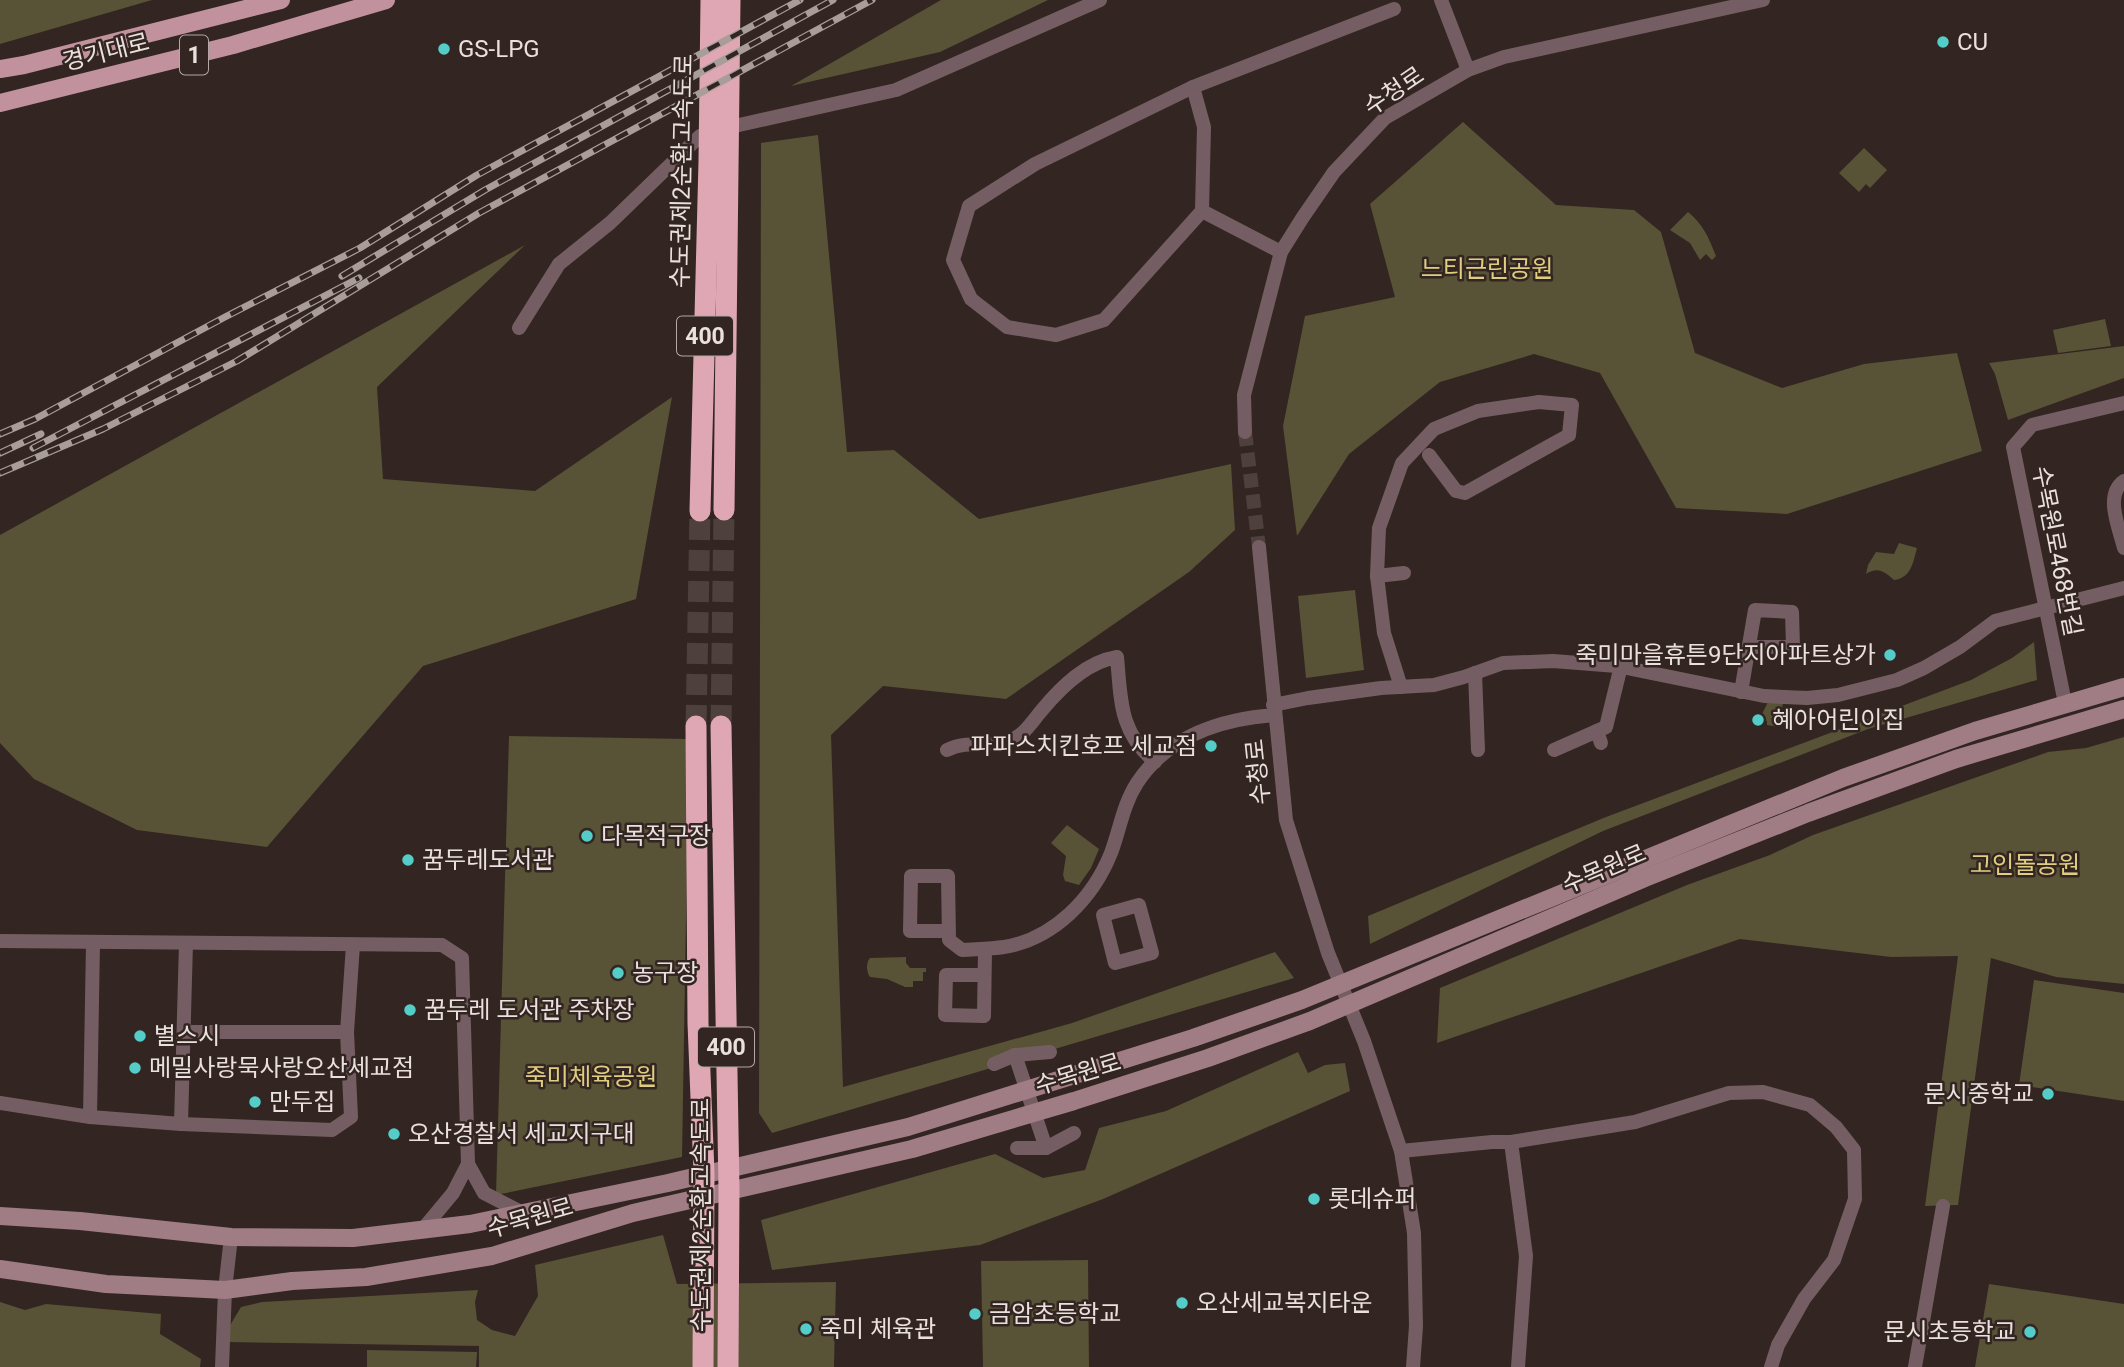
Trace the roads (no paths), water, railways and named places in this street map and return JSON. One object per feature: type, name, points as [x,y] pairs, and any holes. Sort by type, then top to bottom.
[{"type":"highway","name":"수도권제2순환고속도로","points":[[711,0],[719,162],[724,510]]},
{"type":"highway","name":"수도권제2순환고속도로","points":[[700,511],[730,0]]},
{"type":"highway","name":"수도권제2순환고속도로","points":[[696,726],[698,1023],[704,1173],[703,1367]]},
{"type":"highway","name":"수도권제2순환고속도로","points":[[721,726],[729,1189],[728,1367]]},
{"type":"main road","name":"경기대로","points":[[0,69],[281,0]]},
{"type":"main road","name":"경기대로","points":[[0,103],[233,45],[386,0]]},
{"type":"street","points":[[519,328],[559,264],[610,223],[700,136],[896,90],[1100,0]]},
{"type":"street","points":[[1440,0],[1468,70]]},
{"type":"street","name":"수청로","points":[[1245,432],[1244,395],[1281,252],[1334,172],[1385,118],[1468,70],[1504,57],[1763,0]]},
{"type":"street","points":[[1193,87],[1204,127],[1202,211],[1104,320],[1056,335],[1007,327],[971,299],[953,260],[969,206],[1035,164],[1193,87],[1394,9]]},
{"type":"street","points":[[1202,211],[1281,252]]},
{"type":"street","points":[[1401,687],[1384,633],[1377,576],[1379,528],[1402,463],[1434,429],[1478,411],[1539,402],[1572,405],[1569,435],[1465,493],[1456,491],[1429,456]]},
{"type":"street","name":"수목원로468번길","points":[[2065,703],[2013,447],[2032,425],[2124,402]]},
{"type":"street","points":[[2124,481],[2116,486],[2113,497],[2124,548]]},
{"type":"street","name":"수청로","points":[[1259,547],[1286,820],[1328,953],[1364,1041],[1401,1152],[1414,1233],[1416,1326],[1413,1367]]},
{"type":"street","points":[[1377,576],[1404,573]]},
{"type":"street","points":[[948,931],[910,931],[911,876],[948,876],[949,940],[962,950],[1006,947],[1044,932],[1076,909],[1105,866],[1126,804],[1137,783],[1175,744],[1207,727],[1274,710],[1308,698],[1434,685],[1503,663],[1583,662],[1621,666],[1764,696],[1807,698],[1864,690],[1924,668],[1952,652],[1995,621],[2124,588]]},
{"type":"street","points":[[1741,692],[1749,647]]},
{"type":"street","points":[[947,750],[960,744],[996,745],[1019,736],[1055,695],[1079,674],[1094,664],[1117,657],[1126,725],[1138,747],[1155,762]]},
{"type":"street","points":[[1554,750],[1599,737],[1606,727],[1621,666]]},
{"type":"street","points":[[1475,673],[1478,750]]},
{"type":"street","name":"수목원로","points":[[0,1216],[80,1221],[231,1237],[353,1238],[470,1224],[668,1183],[908,1127],[1193,1038],[1302,1000],[1794,796],[1963,734],[2124,687]]},
{"type":"street","name":"수목원로","points":[[0,1269],[106,1284],[225,1290],[292,1281],[366,1277],[492,1256],[633,1213],[912,1149],[1196,1062],[1349,1006],[1632,884],[1808,813],[1956,759],[2124,709]]},
{"type":"street","points":[[1085,897],[1103,915]]},
{"type":"street","points":[[0,941],[442,945],[462,958],[468,1164],[484,1193],[523,1213]]},
{"type":"street","points":[[90,1117],[93,943]]},
{"type":"street","points":[[181,1124],[186,943]]},
{"type":"street","points":[[0,1103],[90,1117],[181,1124],[332,1130],[351,1117],[348,1032],[353,945]]},
{"type":"street","points":[[984,975],[985,949]]},
{"type":"street","points":[[185,1032],[348,1032]]},
{"type":"street","points":[[994,1064],[1050,1052]]},
{"type":"street","points":[[1016,1060],[1045,1144]]},
{"type":"street","points":[[1401,1152],[1511,1142],[1635,1122],[1729,1093],[1763,1091],[1810,1105],[1836,1127],[1854,1150],[1855,1199],[1834,1260],[1804,1299],[1778,1345],[1771,1367]]},
{"type":"street","points":[[1017,1148],[1045,1144],[1074,1133]]},
{"type":"street","points":[[1511,1142],[1525,1256],[1518,1367]]},
{"type":"street","points":[[423,1229],[453,1193],[468,1164]]},
{"type":"street","points":[[1915,1367],[1943,1206]]},
{"type":"street","points":[[222,1367],[225,1290],[231,1237]]},
{"type":"tunnel","points":[[1245,432],[1259,547]]},
{"type":"tunnel","points":[[721,726],[724,510]]},
{"type":"tunnel","points":[[696,726],[700,511]]},
{"type":"railway","points":[[0,434],[35,419],[360,248],[477,175],[800,0]]},
{"type":"railway","points":[[342,276],[485,190],[833,0]]},
{"type":"railway","points":[[0,473],[103,429],[237,361],[479,213],[872,0]]},
{"type":"railway","points":[[33,448],[359,278]]},
{"type":"railway","points":[[0,453],[41,434]]},
{"type":"place","name":"CU","points":[[1943,42]]},
{"type":"place","name":"GS-LPG","points":[[444,49]]},
{"type":"place","name":"죽미마을휴튼9단지아파트상가","points":[[1890,655]]},
{"type":"place","name":"혜아어린이집","points":[[1758,720]]},
{"type":"place","name":"파파스치킨호프 세교점","points":[[1211,746]]},
{"type":"place","name":"다목적구장","points":[[587,836]]},
{"type":"place","name":"꿈두레도서관","points":[[408,860]]},
{"type":"place","name":"농구장","points":[[618,973]]},
{"type":"place","name":"꿈두레 도서관 주차장","points":[[410,1010]]},
{"type":"place","name":"별스시","points":[[140,1036]]},
{"type":"place","name":"메밀사랑묵사랑오산세교점","points":[[135,1068]]},
{"type":"place","name":"문시중학교","points":[[2048,1094]]},
{"type":"place","name":"만두집","points":[[255,1102]]},
{"type":"place","name":"오산경찰서 세교지구대","points":[[394,1134]]},
{"type":"place","name":"롯데슈퍼","points":[[1314,1199]]},
{"type":"place","name":"오산세교복지타운","points":[[1182,1303]]},
{"type":"place","name":"금암초등학교","points":[[975,1314]]},
{"type":"place","name":"죽미 체육관","points":[[806,1329]]},
{"type":"place","name":"문시초등학교","points":[[2030,1332]]},
{"type":"park label","name":"느티근린공원","points":[[1487,269]]},
{"type":"park label","name":"고인돌공원","points":[[2025,865]]},
{"type":"park label","name":"죽미체육공원","points":[[591,1077]]}]
